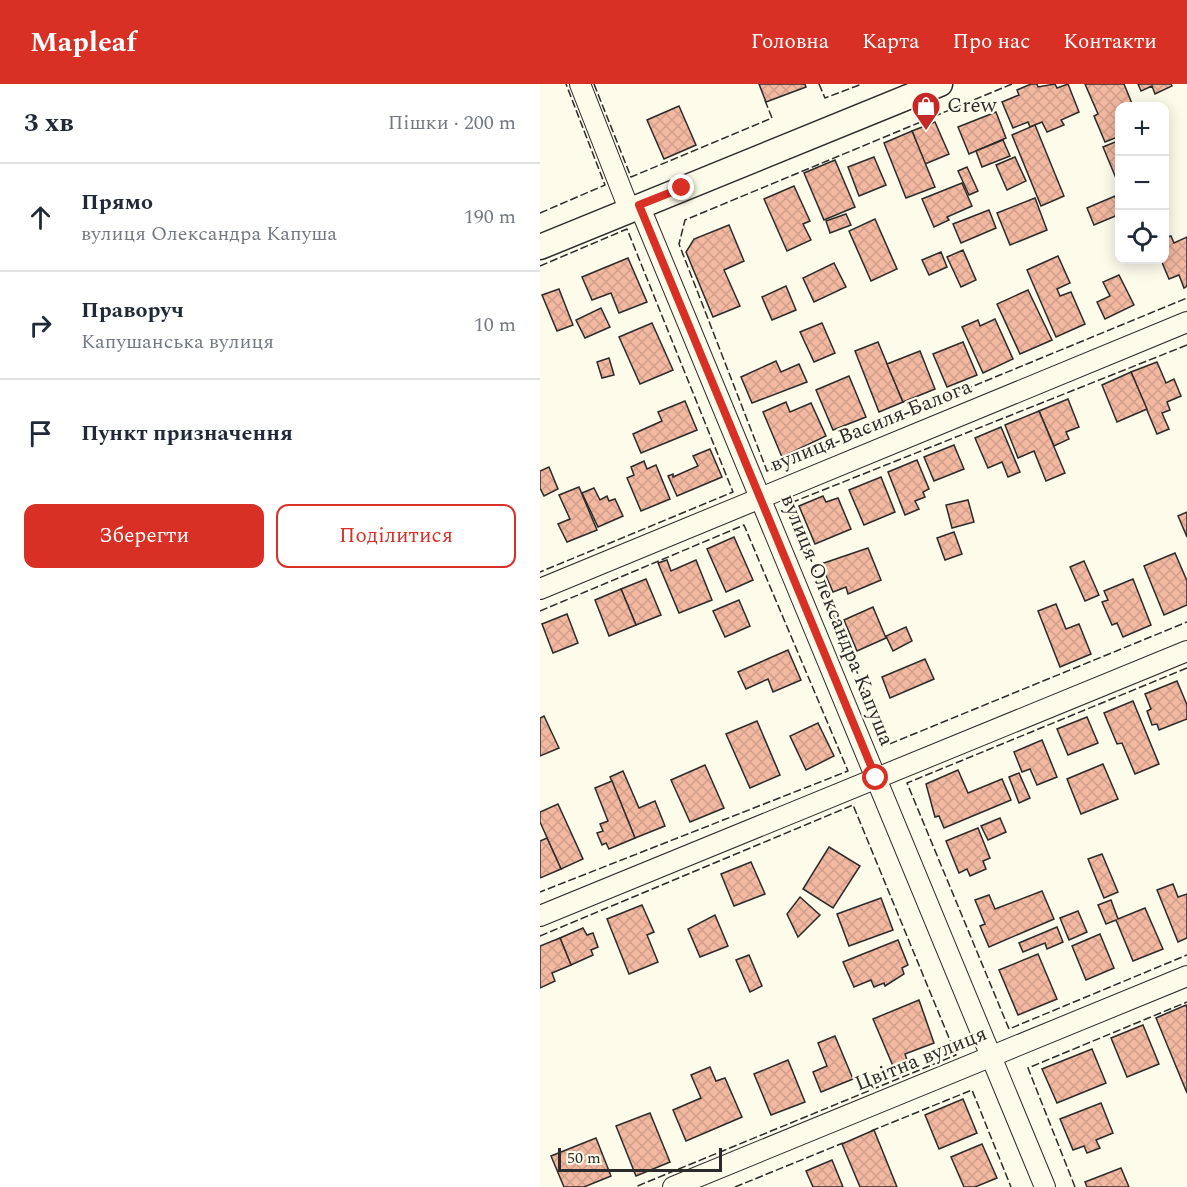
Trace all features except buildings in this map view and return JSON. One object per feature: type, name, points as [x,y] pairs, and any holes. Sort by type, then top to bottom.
[{"type":"street","name":"вулиця Олександра Капуша","points":[[580,84],[760,498],[1045,1187]]},
{"type":"street","points":[[540,248],[634,207],[940,84]]},
{"type":"street","name":"вулиця Василя Балога","points":[[540,590],[1187,322]]},
{"type":"street","points":[[540,916],[1187,651]]},
{"type":"street","name":"Цвітна вулиця","points":[[673,1187],[1187,976]]},
{"type":"fence","points":[[540,213],[605,185],[566,84]]},
{"type":"fence","points":[[594,84],[631,177],[772,118],[764,98]]},
{"type":"fence","points":[[819,84],[825,98],[862,84]]},
{"type":"fence","points":[[1012,84],[685,220],[679,244],[767,471],[1187,298]]},
{"type":"fence","points":[[540,266],[627,229],[733,492],[540,572]]},
{"type":"fence","points":[[1187,345],[788,504],[887,745],[1187,622]]},
{"type":"fence","points":[[540,611],[744,525],[848,771],[540,892]]},
{"type":"fence","points":[[1187,668],[907,783],[1009,1029],[1187,955]]},
{"type":"fence","points":[[540,936],[853,805],[956,1055],[635,1187]]},
{"type":"fence","points":[[1075,1187],[1028,1068],[1187,1002]]},
{"type":"fence","points":[[871,1131],[972,1090],[1011,1187]]},
{"type":"fence","points":[[735,1187],[843,1143]]},
{"type":"place","name":"Crew","points":[[926,132]]},
{"type":"route","points":[[682,188],[639,205],[876,778]]}]
